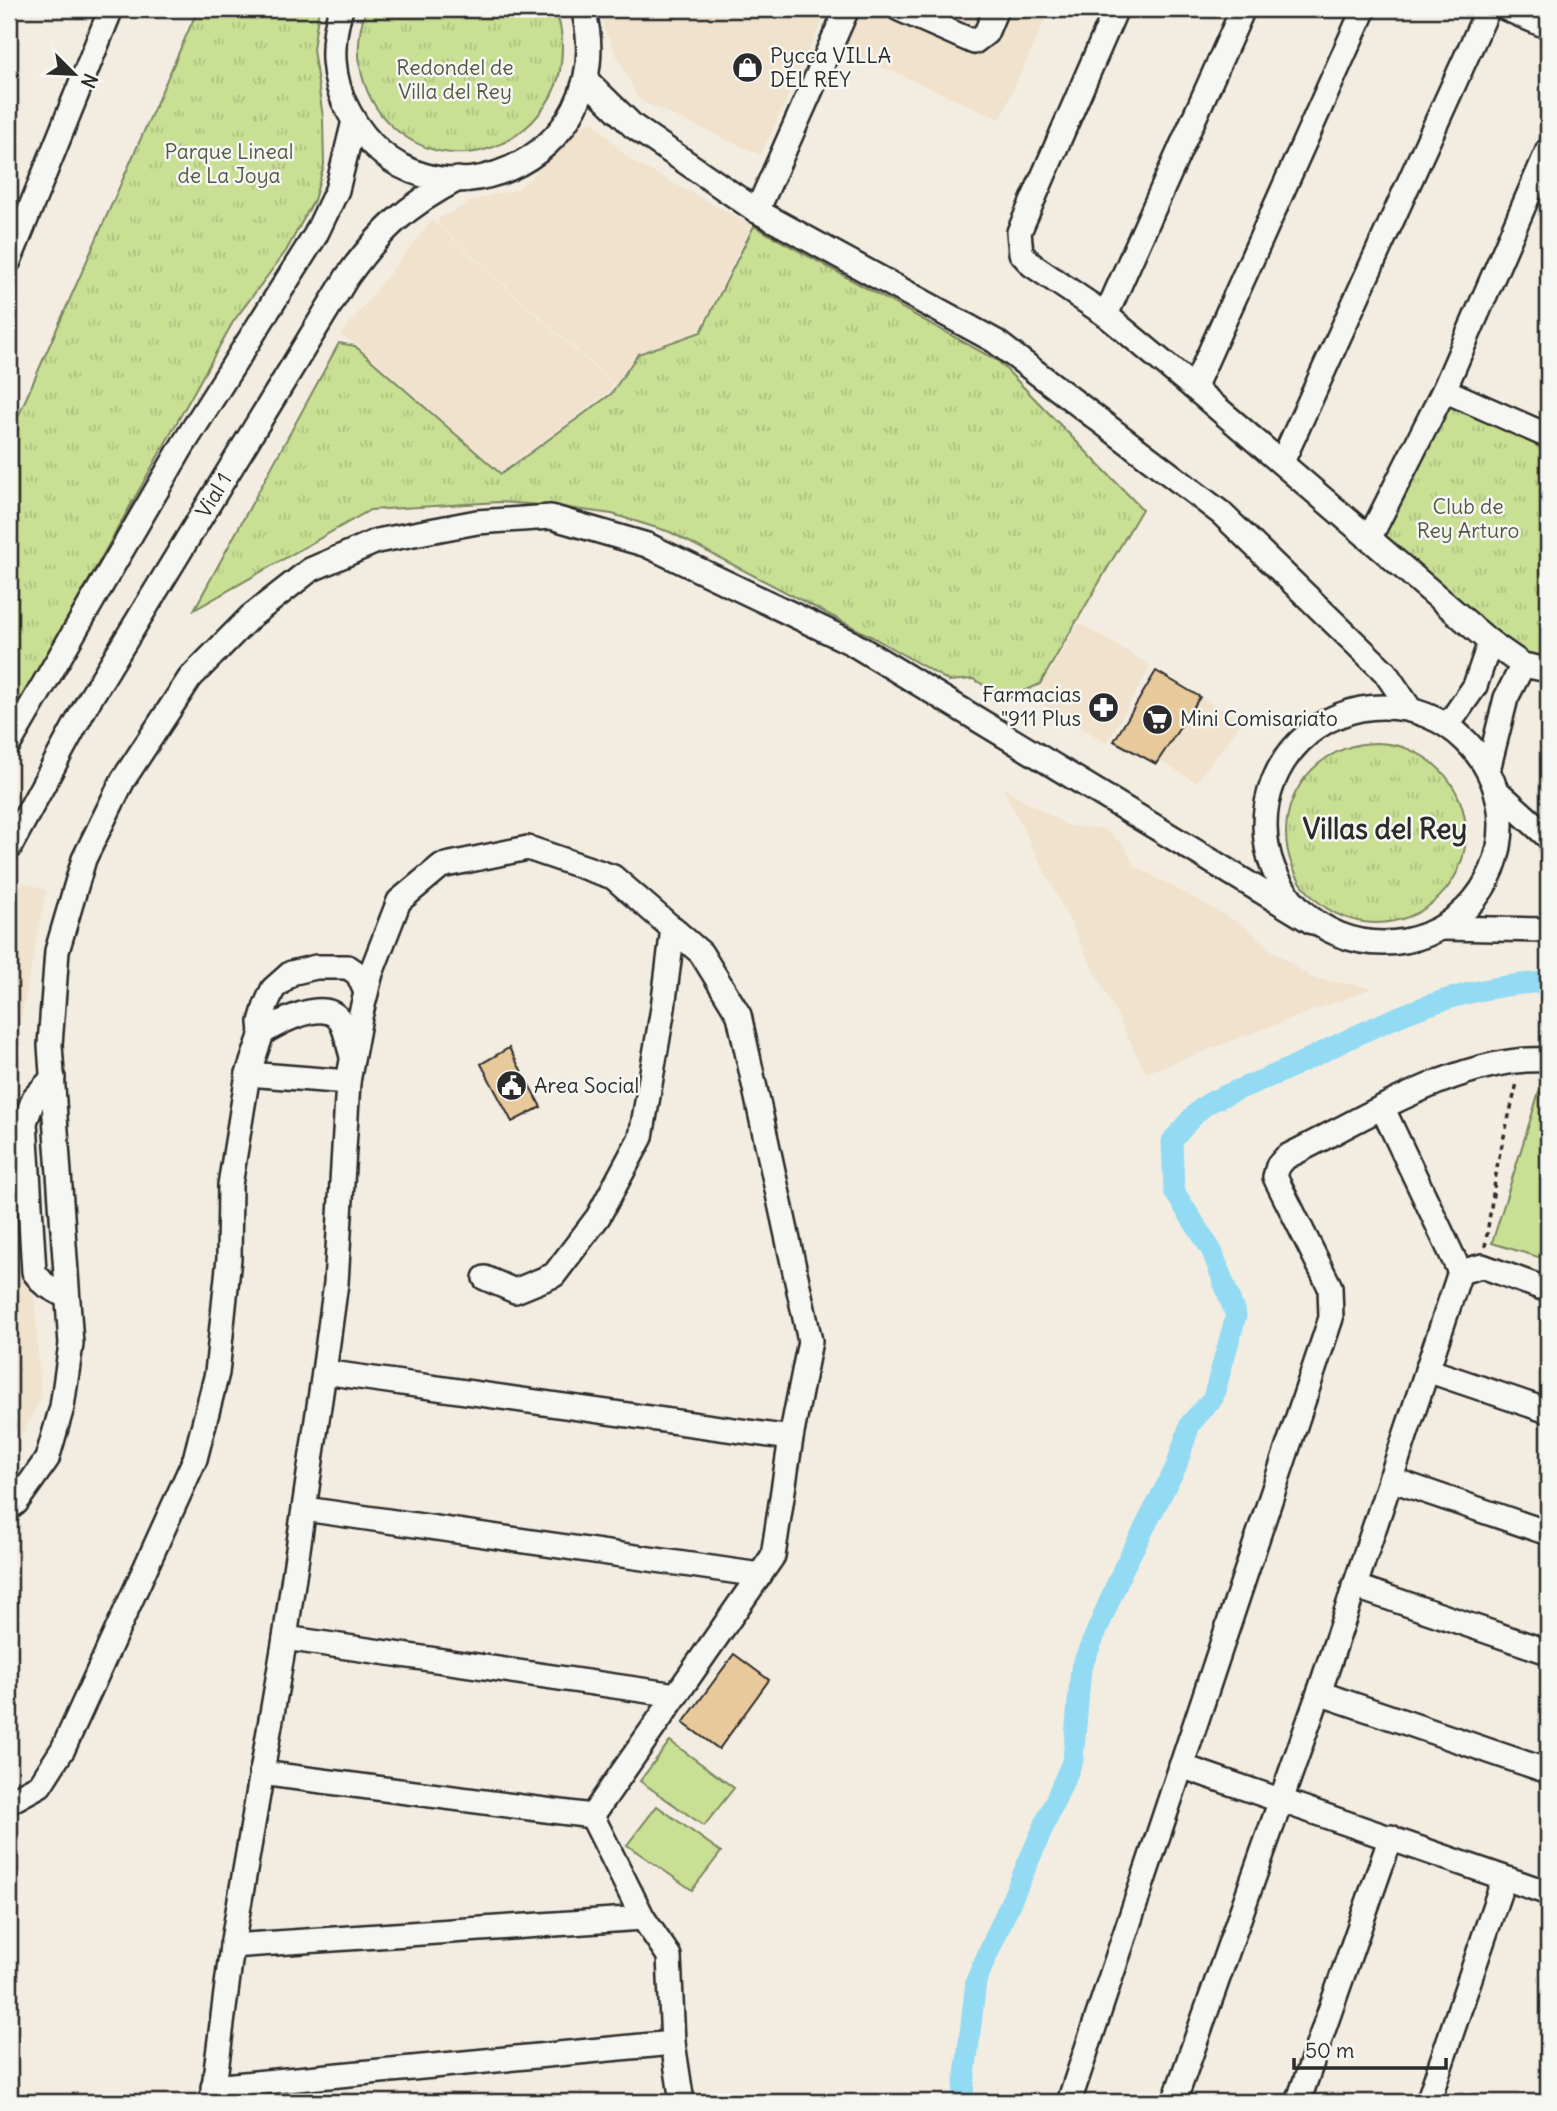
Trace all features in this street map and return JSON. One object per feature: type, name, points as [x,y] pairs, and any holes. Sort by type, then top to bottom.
[{"type":"street","points":[[9,261],[111,9]]},
{"type":"street","points":[[341,9],[335,34],[334,65],[341,94],[354,121],[374,145],[399,163],[428,175],[458,179],[505,171],[546,147],[575,110],[586,80],[590,42],[583,9]]},
{"type":"street","points":[[757,211],[847,9]]},
{"type":"street","points":[[899,9],[974,42],[986,33],[996,9]]},
{"type":"street","points":[[1116,9],[1019,232],[1021,253],[1032,265],[1106,315],[1282,462],[1490,642],[1523,665],[1548,670]]},
{"type":"street","points":[[1106,315],[1243,9]]},
{"type":"street","points":[[1194,388],[1364,9]]},
{"type":"street","points":[[1282,462],[1488,9]]},
{"type":"street","points":[[1507,9],[1548,27]]},
{"type":"street","points":[[586,80],[633,126],[757,211],[995,341],[1240,532],[1385,672],[1410,709]]},
{"type":"street","points":[[9,744],[183,445],[316,236],[337,190],[354,121]]},
{"type":"street","points":[[1369,539],[1444,390],[1548,150]]},
{"type":"street","name":"Vial 1","points":[[9,848],[88,702],[347,277],[398,215],[417,201],[458,179]]},
{"type":"street","points":[[1444,390],[1547,434]]},
{"type":"street","points":[[9,1508],[16,1503],[47,1459],[62,1407],[71,1344],[50,1045],[57,951],[84,859],[123,780],[190,678],[250,617],[310,570],[377,541],[477,522],[551,517],[659,550],[850,642],[1312,922],[1343,938],[1376,944],[1410,941],[1442,928],[1472,903],[1493,869],[1501,831],[1497,792],[1488,770],[1471,745],[1448,725],[1410,709],[1370,707],[1331,718],[1298,742],[1275,776],[1265,815],[1268,855],[1284,892],[1312,922]]},
{"type":"street","points":[[1448,725],[1475,686],[1490,642]]},
{"type":"street","points":[[1488,770],[1506,698],[1523,665]]},
{"type":"street","points":[[1497,792],[1548,837]]},
{"type":"street","points":[[592,1816],[773,1556],[791,1438],[810,1341],[739,1015],[702,953],[613,877],[528,848],[441,866],[399,901],[366,992],[348,1082],[336,1283],[305,1510],[232,1946],[213,2095],[673,2043]]},
{"type":"street","points":[[485,1278],[515,1291],[554,1275],[598,1217],[641,1137],[663,1008],[673,928]]},
{"type":"street","points":[[1442,928],[1548,930]]},
{"type":"street","points":[[9,1802],[40,1785],[63,1749],[195,1460],[217,1373],[229,1258],[230,1185],[248,1074],[262,1033],[261,1021],[273,989],[291,974],[316,967],[348,967],[358,974],[366,992]]},
{"type":"street","points":[[262,1033],[292,1016],[330,1013],[340,1019],[352,1058]]},
{"type":"street","points":[[1069,2102],[1331,1318],[1330,1287],[1275,1177],[1278,1166],[1286,1157],[1456,1073],[1520,1058],[1548,1060]]},
{"type":"street","points":[[248,1074],[348,1082]]},
{"type":"street","points":[[53,1078],[28,1109],[18,1160],[34,1272],[44,1284],[67,1297]]},
{"type":"street","points":[[1174,2102],[1319,1693],[1460,1272],[1383,1109]]},
{"type":"street","points":[[1460,1272],[1482,1266],[1548,1290]]},
{"type":"street","points":[[1427,1370],[1548,1411]]},
{"type":"street","points":[[324,1372],[791,1438]]},
{"type":"street","points":[[1390,1479],[1548,1533]]},
{"type":"street","points":[[305,1510],[760,1575]]},
{"type":"street","points":[[1354,1586],[1548,1652]]},
{"type":"street","points":[[285,1638],[676,1695]]},
{"type":"street","points":[[1319,1693],[1548,1771]]},
{"type":"street","points":[[1181,1766],[1280,1798],[1548,1893]]},
{"type":"street","points":[[261,1773],[592,1816]]},
{"type":"street","points":[[592,1816],[643,1918],[669,1956],[673,2043],[682,2102]]},
{"type":"street","points":[[1298,2102],[1391,1838]]},
{"type":"street","points":[[1428,2102],[1504,1878]]},
{"type":"street","points":[[232,1946],[643,1918]]},
{"type":"shaded area","points":[[599,9],[828,9],[761,155],[639,100],[604,29]]},
{"type":"shaded area","points":[[855,9],[1050,9],[1000,119],[844,50],[842,38]]},
{"type":"shaded area","points":[[593,122],[630,160],[752,225],[699,331],[637,353],[615,385],[439,225],[438,219],[476,199],[518,189],[565,146],[581,124]]},
{"type":"shaded area","points":[[432,220],[612,384],[609,392],[501,472],[354,342],[340,336]]},
{"type":"shaded area","points":[[1079,623],[1151,666],[1107,743],[1033,699]]},
{"type":"shaded area","points":[[1201,698],[1243,721],[1196,782],[1160,761]]},
{"type":"shaded area","points":[[1003,788],[1068,826],[1105,829],[1125,846],[1133,865],[1241,924],[1312,978],[1373,988],[1146,1073]]},
{"type":"shaded area","points":[[22,882],[46,890],[19,1029],[20,1091],[41,1398],[9,1459],[9,913]]},
{"type":"green space","name":"Parque Lineal de La Joya","points":[[198,9],[319,9],[313,49],[323,117],[324,165],[314,200],[286,251],[233,322],[9,723],[9,437]]},
{"type":"green space","name":"Redondel de Villa del Rey","points":[[366,9],[554,9],[562,39],[560,71],[556,85],[546,105],[532,122],[500,144],[467,153],[434,150],[404,136],[380,113],[365,84],[359,48]]},
{"type":"green space","points":[[754,226],[998,361],[1142,509],[1040,684],[1003,701],[999,694],[973,679],[949,681],[872,637],[670,532],[612,514],[553,506],[499,502],[370,510],[194,610],[339,343],[355,346],[501,474],[611,394],[638,354],[701,332]]},
{"type":"green space","name":"Club de Rey Arturo","points":[[1444,390],[1548,436],[1548,670],[1545,671],[1369,539]]},
{"type":"green space","points":[[1376,743],[1410,750],[1426,758],[1439,770],[1451,783],[1459,799],[1466,833],[1459,867],[1451,883],[1439,896],[1426,908],[1410,916],[1376,923],[1342,916],[1326,908],[1313,896],[1301,883],[1293,867],[1286,833],[1293,799],[1301,783],[1313,770],[1326,758],[1342,750]]},
{"type":"green space","points":[[1539,1092],[1548,1096],[1548,1260],[1492,1243]]},
{"type":"green space","points":[[670,1741],[734,1788],[704,1826],[640,1781]]},
{"type":"green space","points":[[657,1806],[721,1852],[692,1890],[627,1845]]},
{"type":"building","name":"Mini Comisariato","points":[[1156,671],[1200,697],[1156,764],[1114,741]]},
{"type":"building","name":"Area Social","points":[[509,1048],[541,1107],[512,1122],[481,1064]]},
{"type":"building","points":[[734,1654],[769,1680],[719,1749],[683,1723]]},
{"type":"waterway","points":[[962,2102],[976,1981],[1073,1760],[1081,1668],[1123,1569],[1176,1467],[1190,1424],[1213,1398],[1236,1316],[1212,1251],[1174,1191],[1172,1141],[1194,1115],[1209,1103],[1282,1072],[1385,1022],[1446,999],[1478,991],[1548,982]]},
{"type":"place","name":"Pycca VILLA DEL REY","points":[[747,68]]},
{"type":"place","name":"Farmacias \"911 Plus","points":[[1104,707]]},
{"type":"place","name":"Mini Comisariato","points":[[1157,719]]},
{"type":"place","name":"Area Social","points":[[511,1086]]},
{"type":"district","name":"Villas del Rey","points":[[1385,829]]}]
